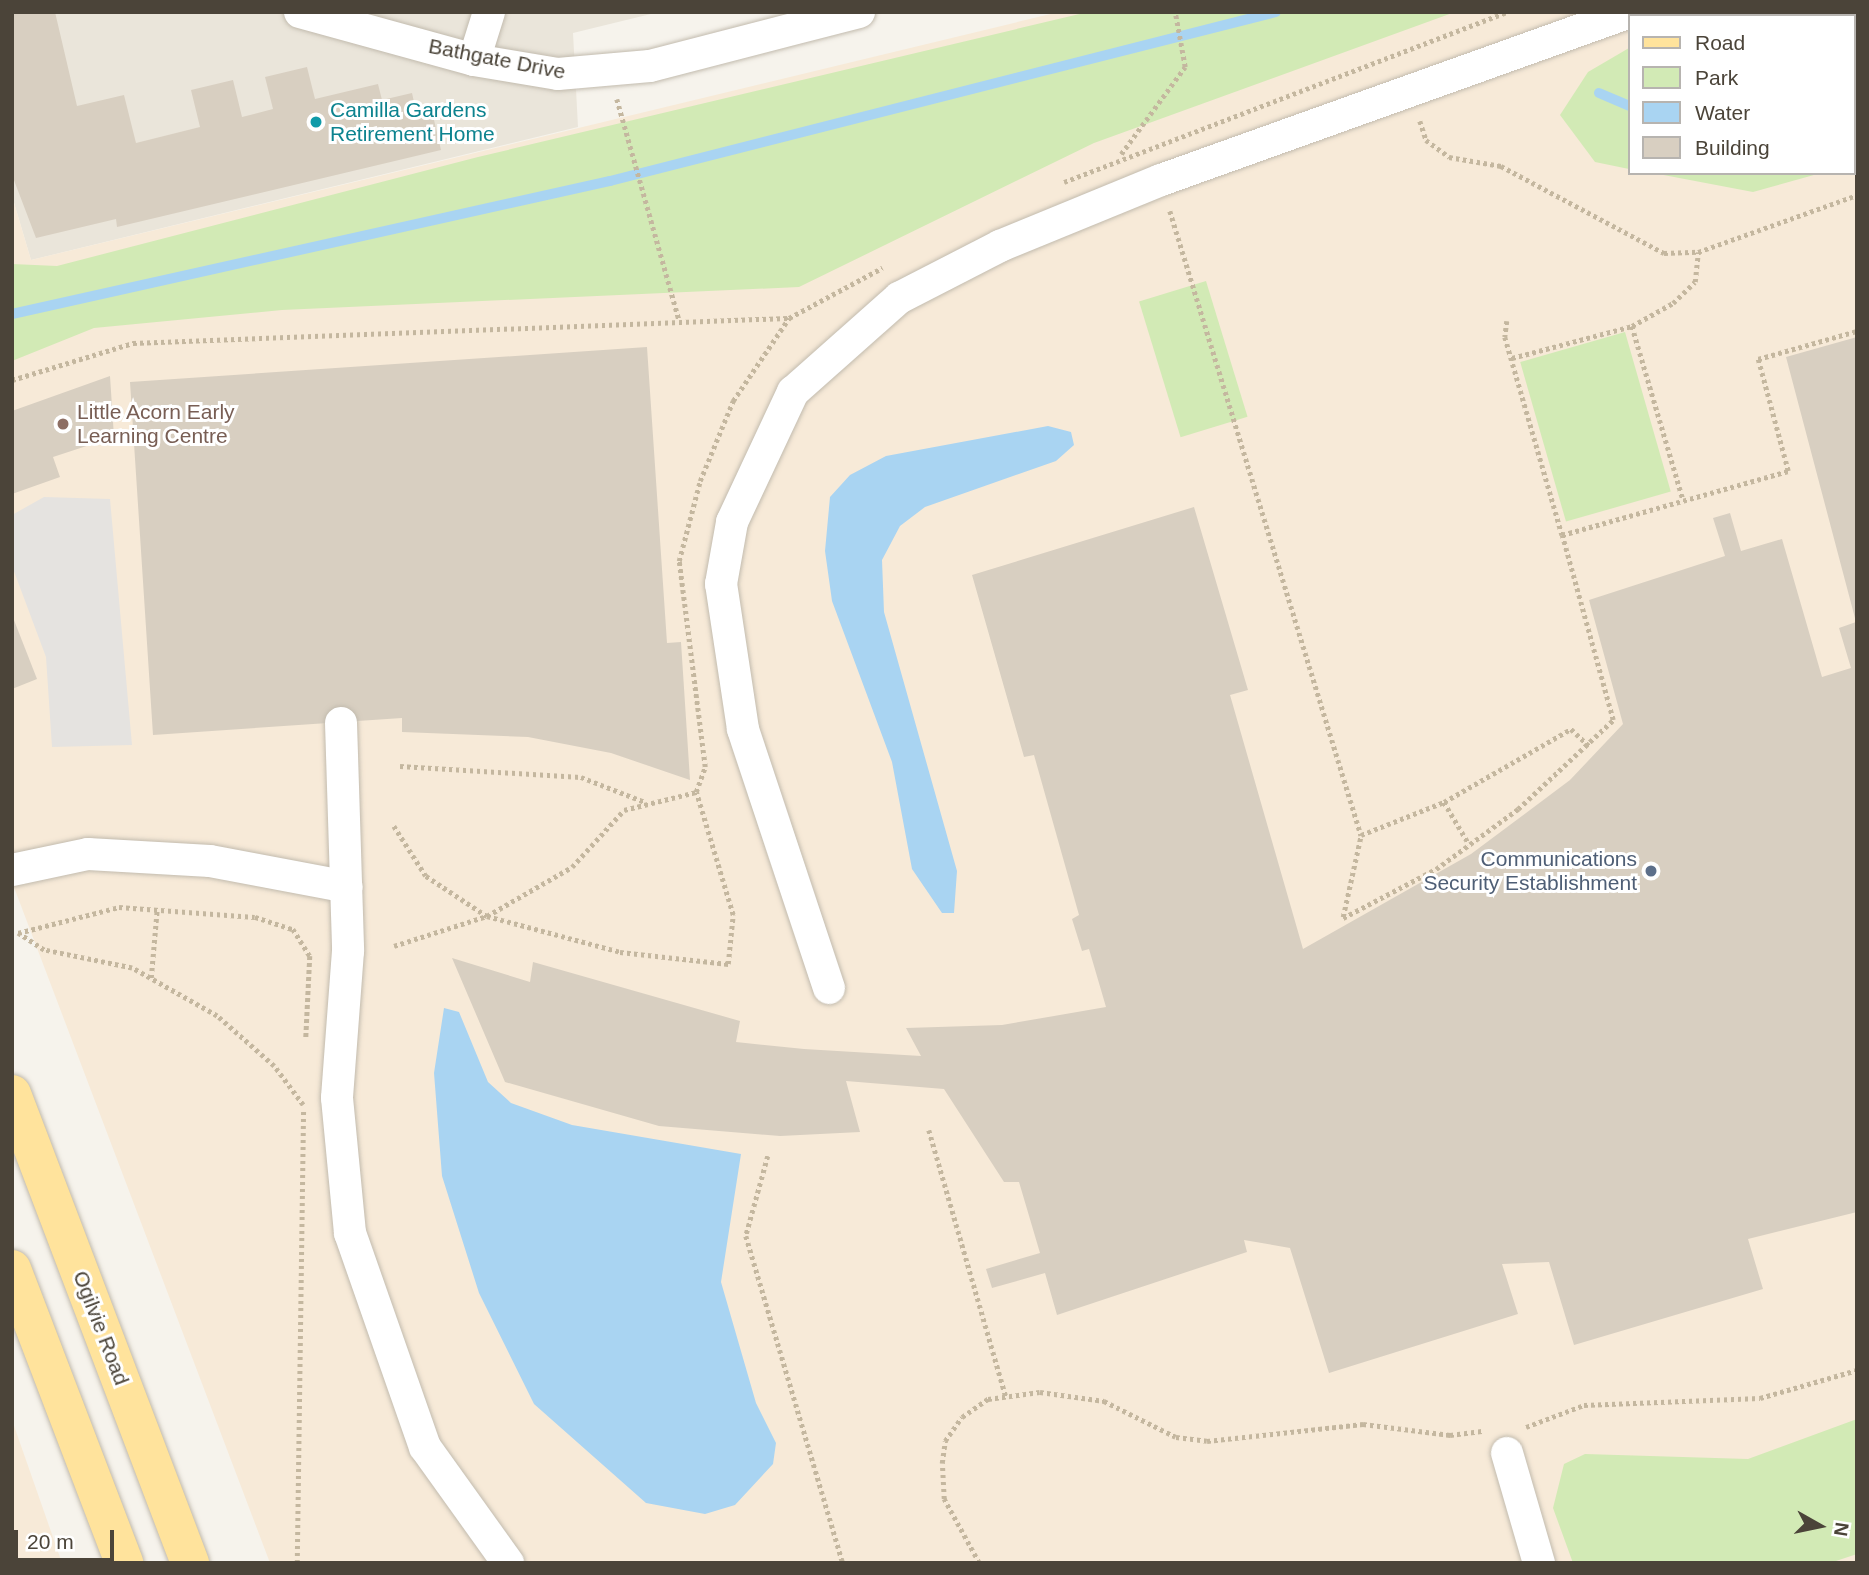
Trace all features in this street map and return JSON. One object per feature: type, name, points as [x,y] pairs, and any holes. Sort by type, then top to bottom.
[{"type":"main road","name":"Ogilvie Road","points":[[12,1094],[190,1563]]},
{"type":"main road","points":[[12,1269],[124,1563]]},
{"type":"street","name":"Bathgate Drive","points":[[300,12],[474,60],[558,74],[612,74],[859,12]]},
{"type":"street","points":[[474,60],[489,12]]},
{"type":"street","points":[[829,988],[743,729],[721,584],[732,522],[764,443],[793,392],[899,298],[1000,246],[1161,180],[1631,12]]},
{"type":"street","points":[[341,723],[347,887],[337,1098],[350,1233],[425,1447],[508,1563]]},
{"type":"street","points":[[12,870],[89,854],[210,861],[347,887]]},
{"type":"street","points":[[1505,1437],[1539,1563]]},
{"type":"path","points":[[1120,155],[1185,67],[1175,12]]},
{"type":"path","points":[[1058,184],[1120,155],[1507,12]]},
{"type":"path","points":[[612,74],[680,319]]},
{"type":"path","points":[[1411,90],[1426,139],[1449,157],[1501,166],[1664,253],[1698,252],[1857,195]]},
{"type":"path","points":[[1161,180],[1361,835],[1343,918],[1469,844],[1589,746],[1614,720],[1512,358],[1507,321]]},
{"type":"path","points":[[1512,358],[1632,326],[1673,303],[1695,282],[1698,252]]},
{"type":"path","points":[[394,827],[426,876],[487,916],[620,952],[728,964],[733,915],[696,792],[705,767],[679,561],[700,481],[733,401],[789,318],[895,261]]},
{"type":"path","points":[[12,380],[133,343],[312,341],[680,319],[789,318]]},
{"type":"path","points":[[1632,326],[1683,499]]},
{"type":"path","points":[[1562,535],[1788,471],[1758,359],[1857,331]]},
{"type":"path","points":[[1361,835],[1444,802],[1570,729],[1589,746]]},
{"type":"path","points":[[400,766],[581,777],[645,802]]},
{"type":"path","points":[[394,946],[487,916],[572,867],[624,810],[645,802],[696,792]]},
{"type":"path","points":[[1444,802],[1469,844]]},
{"type":"path","points":[[303,1105],[274,1066],[217,1016],[132,968],[44,950],[18,933],[119,907],[255,917],[293,929],[310,956],[305,1049]]},
{"type":"path","points":[[151,978],[157,910]]},
{"type":"path","points":[[297,1563],[303,1086]]},
{"type":"path","points":[[929,1130],[1006,1396]]},
{"type":"path","points":[[768,1156],[746,1236],[843,1563]]},
{"type":"path","points":[[979,1563],[944,1499],[943,1452],[962,1417],[988,1399],[1040,1391],[1104,1401],[1176,1437],[1207,1441],[1363,1424],[1450,1435],[1505,1437],[1584,1405],[1760,1398],[1857,1370]]},
{"type":"shaded area","points":[[12,12],[659,12],[573,33],[578,127],[31,260],[12,196]]},
{"type":"shaded area","points":[[1059,12],[1857,12],[1857,1563],[270,1563],[12,882],[12,196],[31,260]]},
{"type":"shaded area","points":[[44,497],[110,499],[132,745],[52,747],[46,657],[12,566],[12,515]]},
{"type":"shaded area","points":[[12,1420],[62,1563],[12,1563]]},
{"type":"green space","points":[[1088,12],[1455,12],[1094,143],[799,287],[282,310],[94,328],[12,361],[12,264],[57,266],[478,157]]},
{"type":"green space","points":[[1857,12],[1857,163],[1855,14],[1698,14]]},
{"type":"green space","points":[[1628,49],[1628,169],[1595,162],[1560,115],[1588,72]]},
{"type":"green space","points":[[1664,175],[1814,175],[1753,192]]},
{"type":"green space","points":[[1206,281],[1248,417],[1181,437],[1139,301]]},
{"type":"green space","points":[[1625,332],[1671,492],[1566,522],[1520,362]]},
{"type":"green space","points":[[1857,1419],[1857,1554],[1830,1563],[1573,1563],[1553,1508],[1564,1464],[1585,1454],[1748,1459]]},
{"type":"water","points":[[1048,426],[1071,432],[1074,445],[1056,461],[925,507],[900,526],[882,560],[884,612],[957,871],[954,913],[942,913],[912,869],[892,762],[832,601],[825,551],[830,497],[850,475],[886,456]]},
{"type":"water","points":[[444,1008],[459,1012],[488,1082],[511,1103],[572,1125],[741,1154],[721,1282],[756,1403],[776,1443],[773,1464],[735,1505],[705,1514],[646,1503],[534,1404],[479,1293],[442,1176],[434,1073]]},
{"type":"building","name":"Camilla Gardens Retirement Home","points":[[12,12],[55,12],[77,106],[124,95],[136,143],[200,127],[191,90],[233,80],[242,117],[273,109],[265,77],[307,67],[315,99],[378,84],[382,100],[412,93],[416,111],[431,107],[441,150],[117,227],[116,219],[36,238],[12,175]]},
{"type":"building","name":"Communications Security Establishment","points":[[1857,337],[1857,1212],[1748,1239],[1763,1289],[1574,1345],[1549,1262],[1502,1264],[1518,1314],[1329,1373],[1290,1248],[1244,1240],[1247,1252],[1057,1315],[1045,1273],[992,1288],[986,1269],[1040,1253],[1019,1182],[1004,1182],[944,1089],[846,1081],[860,1132],[780,1136],[659,1126],[505,1082],[452,958],[530,982],[533,962],[740,1021],[736,1042],[804,1049],[921,1056],[906,1028],[1002,1025],[1106,1007],[1089,949],[1082,951],[1072,919],[1079,915],[1034,755],[1024,757],[972,575],[1194,507],[1248,690],[1230,695],[1303,949],[1471,854],[1570,780],[1623,724],[1589,600],[1725,556],[1713,518],[1730,513],[1741,551],[1782,539],[1822,677],[1851,668],[1839,628],[1856,622],[1786,357]]},
{"type":"building","points":[[647,347],[667,643],[681,642],[690,780],[611,753],[528,737],[402,732],[402,718],[153,735],[130,382]]},
{"type":"building","name":"Little Acorn Early Learning Centre","points":[[110,376],[114,437],[53,457],[60,477],[12,494],[12,411]]},
{"type":"building","points":[[12,615],[37,679],[12,689]]},
{"type":"waterway","points":[[12,314],[610,181],[1276,12]]},
{"type":"waterway","points":[[1599,93],[1628,106]]},
{"type":"place","name":"Camilla Gardens Retirement Home","points":[[316,122]]},
{"type":"place","name":"Little Acorn Early Learning Centre","points":[[63,424]]},
{"type":"place","name":"Communications Security Establishment","points":[[1651,871]]}]
